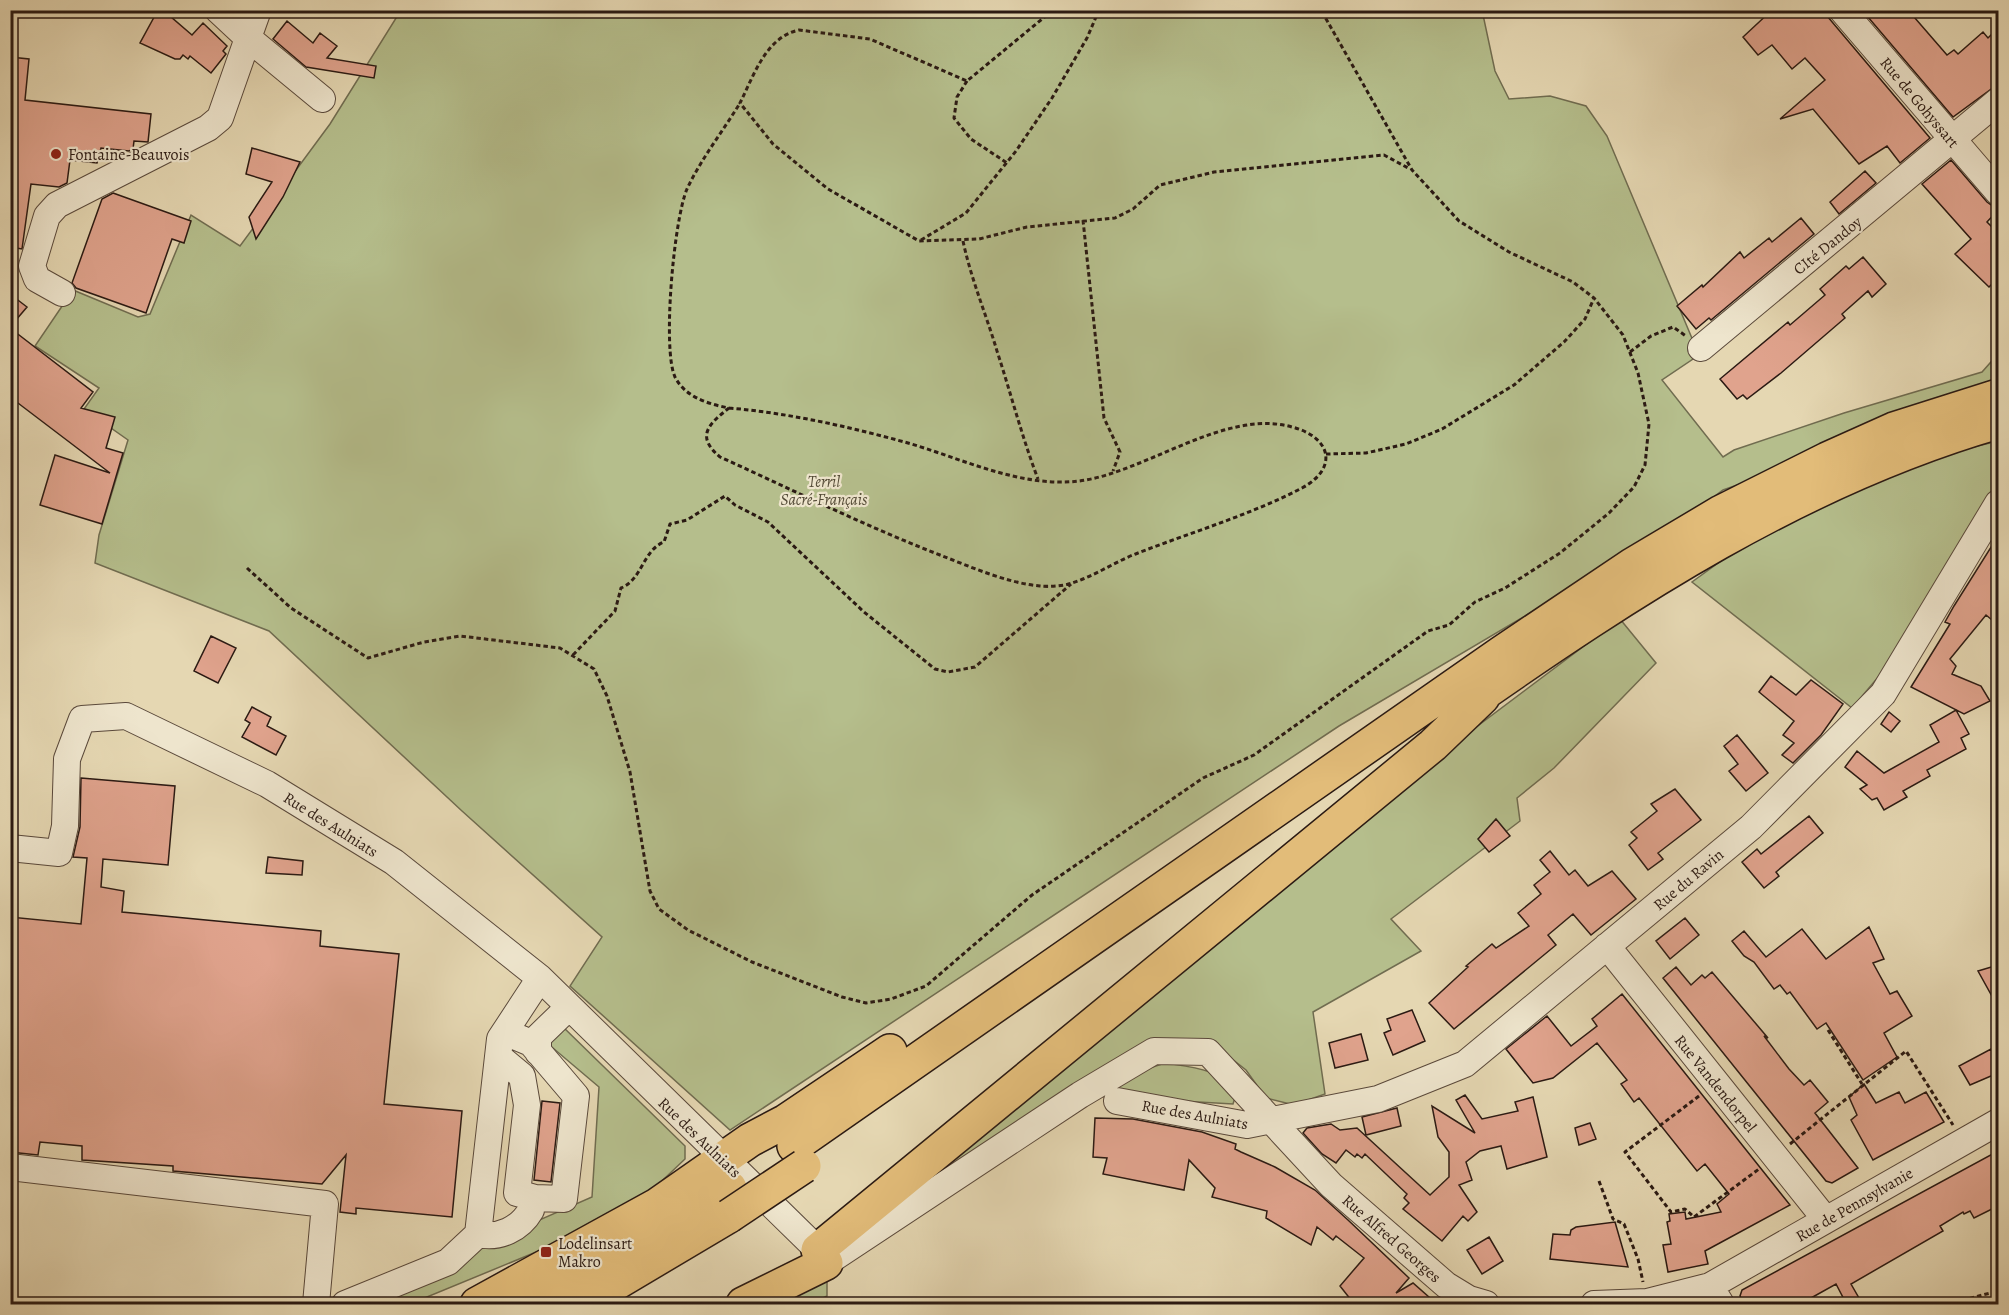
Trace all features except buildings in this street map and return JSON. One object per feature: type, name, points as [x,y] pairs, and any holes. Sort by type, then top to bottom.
[{"type":"highway","points":[[799,1156],[1501,653],[1632,566],[1721,512],[1827,459],[1894,429],[1998,396]]},
{"type":"highway","points":[[533,1305],[576,1294],[799,1156],[1637,590],[1787,504],[1867,468],[1998,422]]},
{"type":"highway","points":[[477,1305],[657,1205],[723,1159],[846,1081],[1294,771],[1435,680],[1501,653]]},
{"type":"highway","points":[[742,1305],[822,1257],[1424,753],[1494,686]]},
{"type":"street","points":[[218,10],[322,99]]},
{"type":"street","points":[[62,293],[37,279],[32,266],[47,216],[57,205],[208,129],[220,118],[258,10]]},
{"type":"street","name":"Rue de Gohyssart","points":[[1842,10],[1998,192]]},
{"type":"street","name":"CIté Dandoy","points":[[1701,348],[1953,141],[1998,101]]},
{"type":"street","name":"Rue du Ravin","points":[[1272,1122],[1378,1099],[1465,1064],[1751,827],[1883,694],[1998,503]]},
{"type":"street","name":"Rue des Aulniats","points":[[10,848],[59,853],[65,826],[67,759],[82,719],[126,716],[267,784],[394,862],[540,978],[822,1257],[1154,1051],[1208,1052],[1331,1185]]},
{"type":"street","name":"Rue Vandendorpel","points":[[1607,946],[1826,1220]]},
{"type":"street","points":[[345,1305],[448,1262],[478,1234],[500,1039],[540,978]]},
{"type":"street","points":[[538,1052],[538,1037],[568,1008]]},
{"type":"street","points":[[505,1032],[531,1043],[576,1095],[564,1199],[558,1209],[524,1202]]},
{"type":"street","points":[[478,1234],[491,1237],[523,1224],[527,1105],[522,1076],[499,1057]]},
{"type":"street","name":"Rue des Aulniats","points":[[1117,1101],[1246,1125],[1272,1122]]},
{"type":"street","name":"Rue de Pennsylvanie","points":[[1715,1295],[1826,1220],[1998,1122]]},
{"type":"street","points":[[10,1167],[325,1204],[316,1305]]},
{"type":"street","name":"Rue Alfred Georges","points":[[1331,1185],[1446,1285],[1469,1299],[1486,1305]]},
{"type":"street","points":[[1594,1305],[1715,1295]]},
{"type":"path","points":[[1007,163],[971,140],[954,118],[957,97],[967,81],[1053,10]]},
{"type":"path","points":[[919,240],[966,213],[1007,163],[1052,98],[1087,38],[1099,10]]},
{"type":"path","points":[[247,568],[291,608],[368,658],[424,642],[460,636],[560,648],[573,655],[594,669],[607,696],[630,772],[650,891],[659,909],[688,930],[721,947],[842,997],[866,1004],[891,999],[926,986],[1032,895],[1203,778],[1254,755],[1428,631],[1449,625],[1475,602],[1505,588],[1560,553],[1609,513],[1634,487],[1645,465],[1649,442],[1642,389],[1623,335],[1594,298],[1573,282],[1509,252],[1459,221],[1412,170],[1321,10]]},
{"type":"path","points":[[573,655],[615,611],[621,588],[631,584],[656,545],[664,542],[670,524],[687,520],[725,496],[735,505],[768,522],[864,612],[936,669],[948,672],[975,667],[1071,583],[1122,559],[1287,496],[1316,480],[1324,467],[1326,454],[1324,445],[1293,427],[1267,423],[1225,430],[1079,481],[1021,478],[858,430],[729,408],[695,398],[675,376],[671,358],[673,262],[687,191],[740,102],[765,53],[788,33],[799,30],[870,39],[967,81]]},
{"type":"path","points":[[740,102],[773,144],[828,189],[919,240],[963,240],[1027,227],[1115,218],[1133,209],[1160,185],[1214,172],[1384,154],[1412,170]]},
{"type":"path","points":[[1083,220],[1104,418],[1120,453],[1113,471]]},
{"type":"path","points":[[963,240],[976,291],[988,322],[1022,437],[1038,479]]},
{"type":"path","points":[[1326,454],[1366,453],[1406,444],[1442,429],[1514,385],[1564,342],[1585,319],[1594,298]]},
{"type":"path","points":[[1630,352],[1651,336],[1673,327],[1682,330],[1701,348]]},
{"type":"path","points":[[729,408],[711,422],[706,440],[711,449],[720,457],[895,538],[975,569],[1041,586],[1071,583]]},
{"type":"path","points":[[1828,1030],[1862,1084]]},
{"type":"path","points":[[1599,1181],[1613,1220],[1624,1224],[1634,1250],[1647,1302]]},
{"type":"path","points":[[1948,1305],[1998,1291]]},
{"type":"green space","name":"Terril Sacré-Français","points":[[1433,10],[1434,14],[1482,10],[1495,71],[1509,99],[1550,96],[1586,106],[1607,136],[1699,355],[1662,380],[1723,457],[1734,450],[1844,413],[1982,372],[1998,354],[1998,394],[1723,490],[1667,532],[1339,726],[730,1130],[570,986],[602,937],[462,811],[269,631],[95,563],[99,535],[128,440],[84,409],[99,388],[35,346],[73,290],[138,317],[150,314],[191,215],[240,246],[330,124],[398,15],[392,11]]},
{"type":"green space","points":[[1998,441],[1998,504],[1924,623],[1852,708],[1692,582],[1761,532],[1941,455]]},
{"type":"green space","points":[[1620,619],[1656,663],[1554,768],[1517,798],[1520,821],[1391,919],[1421,951],[1313,1012],[1325,1094],[1294,1105],[1266,1098],[1246,1070],[1223,1052],[1177,1041],[900,1201],[1343,827]]},
{"type":"green space","points":[[561,1025],[685,1146],[685,1159],[626,1215],[410,1304],[338,1304],[407,1278],[592,1197],[599,1087],[547,1043]]},
{"type":"green space","points":[[1165,1063],[1205,1070],[1223,1078],[1237,1091],[1233,1104],[1112,1097],[1119,1078]]},
{"type":"green space","points":[[827,1279],[827,1296],[811,1304],[778,1304]]},
{"type":"place","name":"Fontaine-Beauvois","points":[[56,154]]},
{"type":"place","name":"Lodelinsart Makro","points":[[546,1252]]}]
